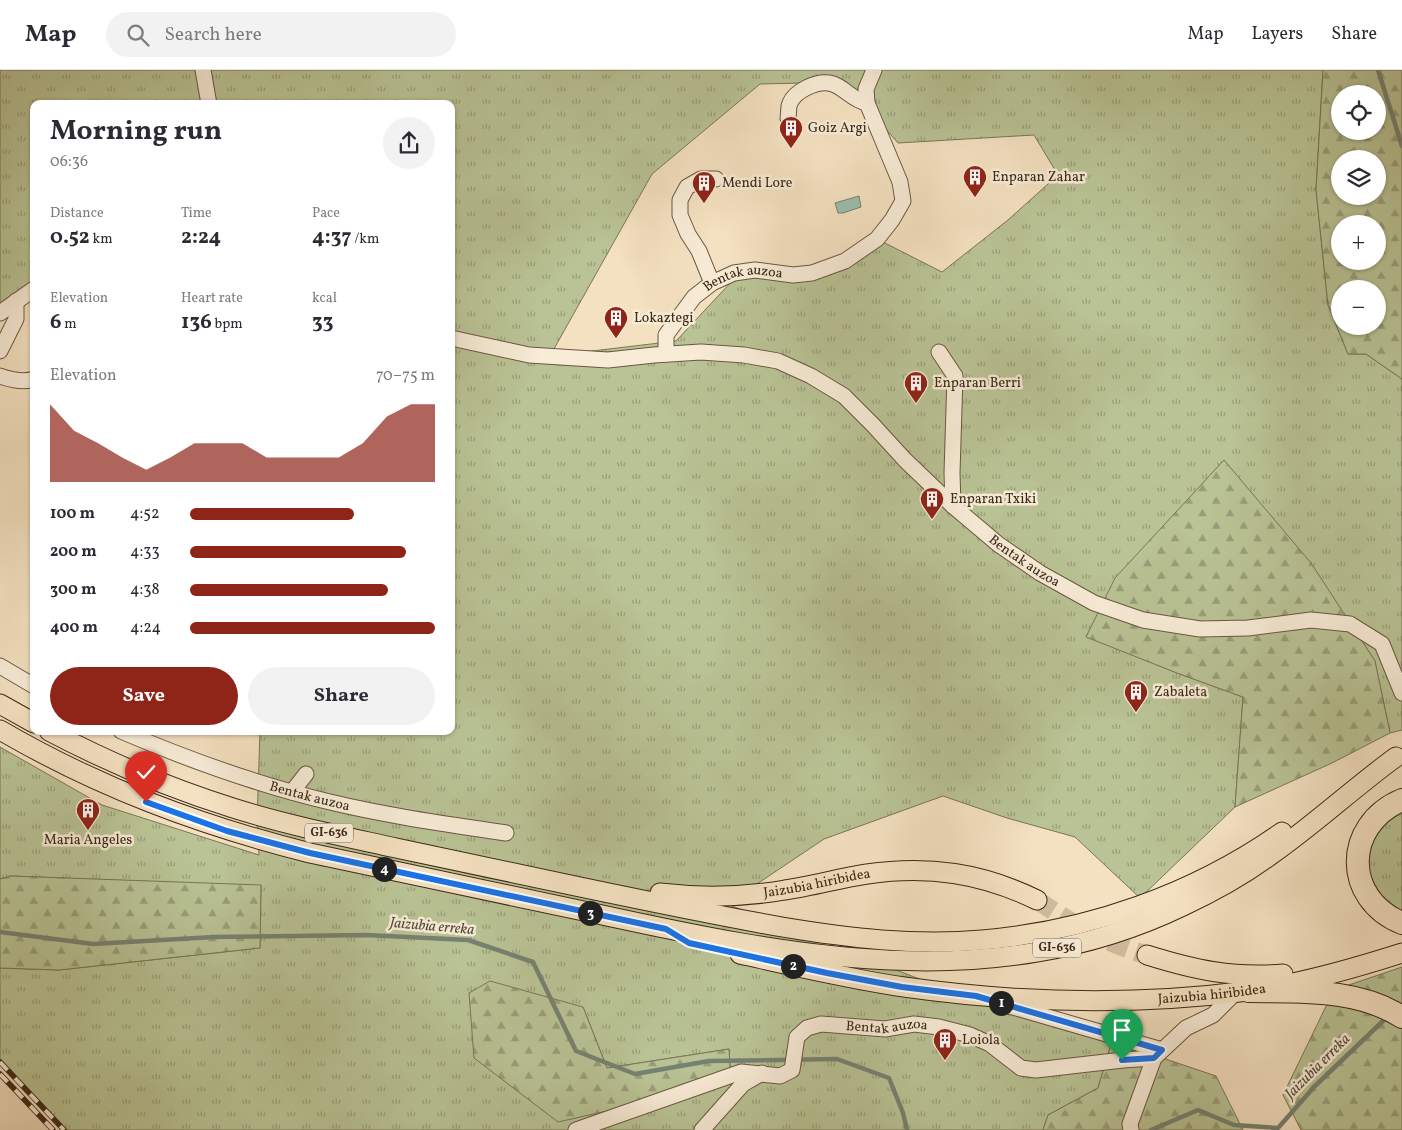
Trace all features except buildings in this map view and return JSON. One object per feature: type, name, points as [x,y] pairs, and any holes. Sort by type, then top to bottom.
[{"type":"highway","points":[[1402,800],[1382,811],[1367,828],[1358,850],[1358,874],[1367,896],[1382,913],[1402,923]]},
{"type":"highway","points":[[1243,991],[1313,992],[1366,999],[1387,1007],[1402,1017]]},
{"type":"main road","points":[[0,704],[30,721]]},
{"type":"main road","name":"GI-636","points":[[0,730],[44,755],[106,785],[170,811],[227,831],[310,853],[666,929],[766,946],[879,960],[913,962],[982,960],[1050,950],[1100,937],[1149,921],[1180,908],[1218,888],[1269,857],[1364,780],[1399,755]]},
{"type":"main road","name":"GI-636","points":[[57,735],[115,764],[154,780],[225,806],[273,820],[723,917],[848,937],[914,942],[965,941],[1048,931],[1112,915],[1143,904],[1204,878],[1262,846],[1341,790],[1399,755]]},
{"type":"main road","name":"Jaizubia hiribidea","points":[[621,895],[651,892],[702,897],[734,896],[785,890],[866,874],[928,870],[988,880],[1014,888],[1037,900]]},
{"type":"main road","name":"Jaizubia hiribidea","points":[[666,929],[689,943],[827,973],[902,987],[1027,1000],[1095,1002],[1192,997],[1243,991],[1362,966],[1402,952]]},
{"type":"main road","name":"Jaizubia hiribidea","points":[[1147,955],[1205,971],[1254,976],[1296,973],[1402,952]]},
{"type":"street","points":[[203,70],[208,100]]},
{"type":"street","points":[[788,118],[789,104],[796,93],[811,86],[829,83],[844,90],[857,101],[867,102],[866,89],[874,70]]},
{"type":"street","name":"Bentak auzoa","points":[[666,354],[666,335],[694,297],[712,283],[734,273],[755,270],[793,275],[812,274],[845,261],[882,233],[903,202],[900,182],[867,102]]},
{"type":"street","points":[[712,283],[680,215],[680,200],[687,187],[701,179],[716,179]]},
{"type":"street","points":[[0,313],[30,292]]},
{"type":"street","points":[[0,351],[16,319],[16,301]]},
{"type":"street","name":"Bentak auzoa","points":[[455,339],[529,355],[608,360],[701,352],[744,355],[778,361],[811,376],[844,396],[905,460],[953,506],[998,544],[1040,573],[1094,603],[1143,620],[1200,629],[1248,628],[1312,620],[1350,624],[1382,644],[1402,693]]},
{"type":"street","points":[[938,352],[955,376],[952,472],[953,506]]},
{"type":"street","points":[[0,376],[30,381]]},
{"type":"street","points":[[0,666],[30,684]]},
{"type":"street","name":"Bentak auzoa","points":[[131,735],[227,773],[330,802],[401,817],[506,833]]},
{"type":"street","points":[[292,792],[306,774]]},
{"type":"street","points":[[1130,1130],[1130,1124],[1158,1054],[1186,1028],[1213,1015],[1243,991]]},
{"type":"street","points":[[976,996],[1158,1054]]},
{"type":"street","name":"Bentak auzoa","points":[[576,1130],[741,1072],[780,1076],[792,1070],[798,1037],[807,1028],[821,1024],[885,1029],[914,1024],[939,1027],[970,1035],[990,1044],[1021,1068],[1036,1070],[1158,1054]]},
{"type":"street","points":[[702,1130],[743,1084],[762,1073]]},
{"type":"green space","points":[[0,70],[1323,70],[1316,190],[1328,305],[1331,312],[1331,335],[1340,335],[1348,354],[1366,354],[1402,379],[1402,730],[1390,733],[1375,661],[1311,564],[1224,461],[1086,636],[1177,673],[1243,697],[1235,807],[1140,898],[1075,837],[1007,818],[943,796],[824,839],[727,904],[981,1003],[1112,1041],[1098,1088],[1048,1115],[1043,1130],[63,1130],[0,1061],[0,968],[59,970],[260,948],[261,886],[11,876],[0,879],[0,747],[102,805],[259,855],[257,823],[260,735],[455,735],[455,100],[30,100],[30,293],[0,321]],"holes":[[[845,82],[898,143],[1034,135],[1058,175],[1008,220],[942,272],[877,239],[803,271],[748,264],[676,341],[550,356],[652,174],[760,84]],[[583,1007],[607,1068],[729,1049],[731,1083],[474,1058]]]},
{"type":"green space","points":[[1323,70],[1402,70],[1402,379],[1366,354],[1348,354],[1340,335],[1386,335],[1386,280],[1331,280],[1331,312],[1328,305],[1316,190]]},
{"type":"green space","points":[[1224,460],[1311,563],[1375,661],[1390,733],[1332,763],[1235,807],[1243,697],[1086,637],[1115,578]]},
{"type":"green space","points":[[1402,811],[1402,912],[1382,898],[1366,867],[1369,845],[1379,828]]},
{"type":"green space","points":[[11,876],[261,885],[260,948],[59,970],[0,968],[0,879]]},
{"type":"green space","points":[[1402,967],[1402,1130],[1301,1130],[1283,1095],[1334,990]]},
{"type":"green space","points":[[490,981],[583,1007],[607,1068],[729,1049],[731,1083],[558,1122],[474,1058],[469,993]]},
{"type":"green space","points":[[1112,1041],[1216,1076],[1243,1130],[1043,1130],[1048,1115],[1098,1088]]},
{"type":"shaded area","points":[[859,196],[861,207],[838,213],[835,203]]},
{"type":"waterway","points":[[1378,70],[1402,146]]},
{"type":"waterway","name":"Jaizubia erreka","points":[[0,932],[93,944],[214,937],[366,935],[468,940],[533,962],[576,1051],[635,1074],[709,1061],[837,1059],[889,1078],[903,1113],[907,1130]]},
{"type":"waterway","name":"Jaizubia erreka","points":[[1151,1130],[1198,1110],[1234,1125],[1278,1128],[1315,1086],[1384,1020],[1389,1019]]},
{"type":"tunnel","points":[[1037,900],[1089,932],[1147,955]]},
{"type":"railway","points":[[0,1062],[64,1130]]},
{"type":"railway","points":[[0,1074],[53,1130]]},
{"type":"place","name":"Goiz Argi","points":[[791,149]]},
{"type":"place","name":"Enparan Zahar","points":[[975,198]]},
{"type":"place","name":"Mendi Lore","points":[[704,204]]},
{"type":"place","name":"Lokaztegi","points":[[616,339]]},
{"type":"place","name":"Enparan Berri","points":[[916,404]]},
{"type":"place","name":"Enparan Txiki","points":[[932,520]]},
{"type":"place","name":"Zabaleta","points":[[1136,713]]},
{"type":"place","name":"Maria Angeles","points":[[88,831]]},
{"type":"place","name":"Loiola","points":[[945,1061]]},
{"type":"route","points":[[146,802],[227,831],[310,853],[666,929],[689,943],[827,973],[902,987],[976,996],[1162,1050],[1154,1058],[1122,1060]]}]
